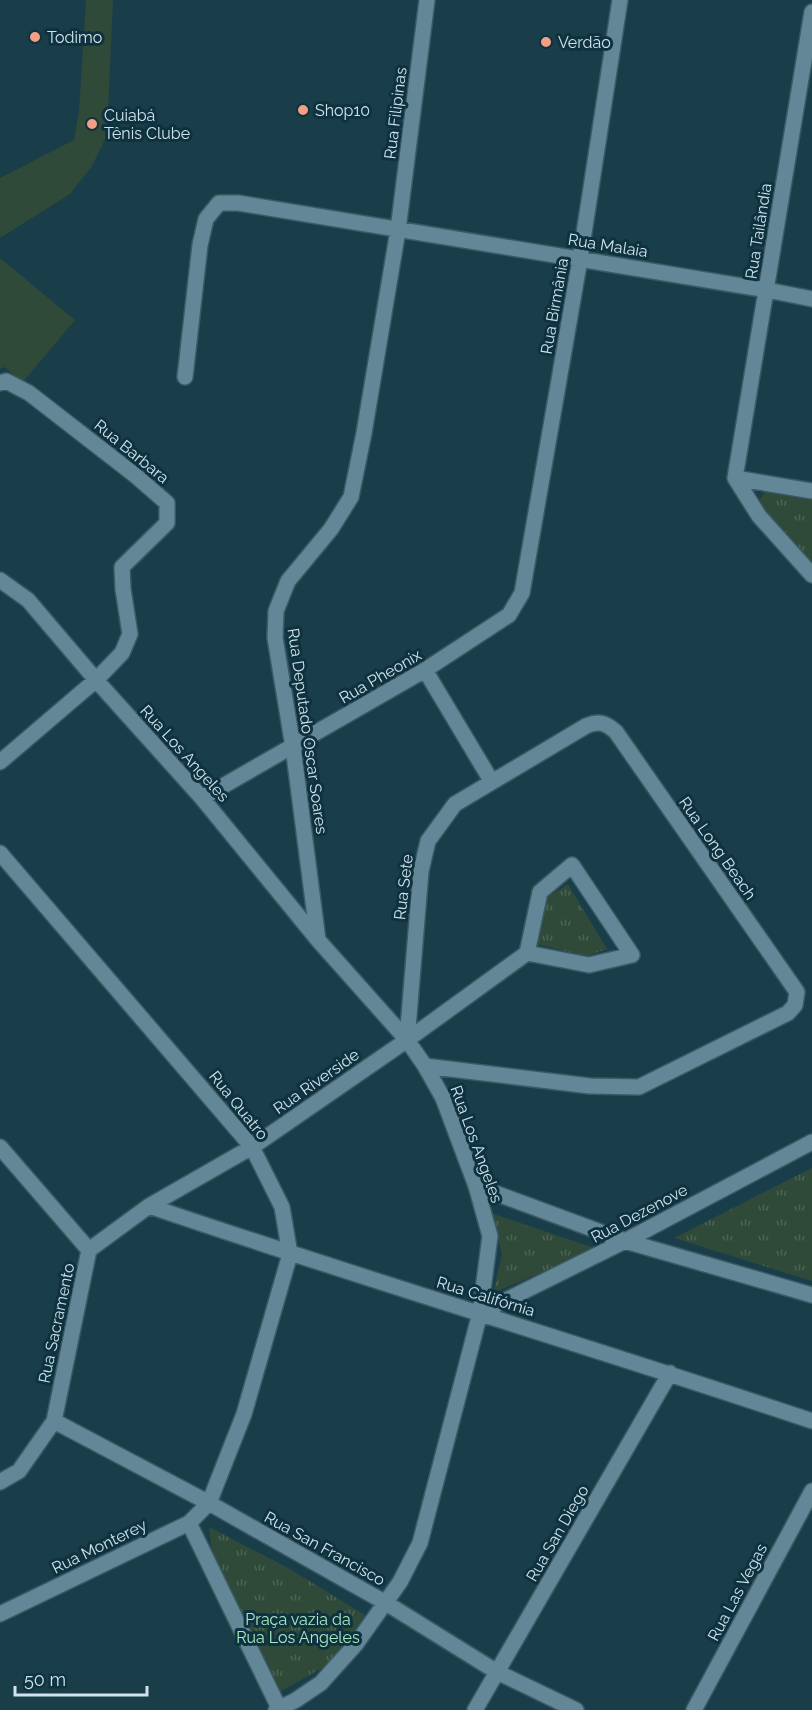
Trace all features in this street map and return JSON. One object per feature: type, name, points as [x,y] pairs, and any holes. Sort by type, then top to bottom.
[{"type":"street","name":"Rua Filipinas","points":[[398,230],[427,0]]},
{"type":"street","name":"Rua Birmânia","points":[[509,615],[522,593],[580,259],[620,0]]},
{"type":"street","name":"Rua Tailândia","points":[[735,478],[812,12]]},
{"type":"street","name":"Rua Malaia","points":[[185,377],[200,245],[206,219],[219,203],[238,203],[812,299]]},
{"type":"street","name":"Rua Deputado Oscar Soares","points":[[318,939],[293,747],[275,638],[276,611],[288,581],[331,529],[351,497],[398,230]]},
{"type":"street","name":"Rua Barbara","points":[[0,762],[96,680],[122,653],[130,634],[122,567],[167,523],[167,503],[136,476],[29,393],[3,382]]},
{"type":"street","points":[[735,478],[812,491]]},
{"type":"street","points":[[735,478],[759,516],[812,575]]},
{"type":"street","name":"Rua Los Angeles","points":[[0,580],[28,600],[202,798],[318,939],[407,1040],[443,1098],[476,1186],[490,1236],[480,1313],[420,1543],[400,1582],[356,1644],[321,1683],[279,1710]]},
{"type":"street","name":"Rua Pheonix","points":[[202,798],[426,670],[509,615]]},
{"type":"street","points":[[426,670],[492,782]]},
{"type":"street","name":"Rua Sete","points":[[407,1040],[421,871],[428,841],[455,804],[586,726],[597,722]]},
{"type":"street","name":"Rua Long Beach","points":[[425,1066],[590,1086],[639,1087],[788,1013],[795,1005],[797,992],[616,732],[607,723],[597,722]]},
{"type":"street","name":"Rua Quatro","points":[[0,853],[252,1147],[282,1207],[290,1254],[244,1414],[209,1503]]},
{"type":"street","points":[[572,865],[632,955],[589,965],[527,953],[540,892],[572,865]]},
{"type":"street","name":"Rua Riverside","points":[[89,1250],[149,1206],[252,1147],[407,1040],[527,953]]},
{"type":"street","name":"Rua Dezenove","points":[[480,1313],[625,1241],[812,1142]]},
{"type":"street","name":"Rua Sacramento","points":[[0,1148],[89,1250],[54,1421],[19,1471],[0,1482]]},
{"type":"street","points":[[476,1186],[625,1241],[812,1295]]},
{"type":"street","name":"Rua Califórnia","points":[[149,1206],[290,1254],[812,1421]]},
{"type":"street","name":"Rua San Diego","points":[[475,1710],[670,1374]]},
{"type":"street","name":"Rua San Francisco","points":[[54,1421],[209,1503],[386,1603],[497,1672],[576,1710]]},
{"type":"street","name":"Rua Las Vegas","points":[[694,1710],[812,1491]]},
{"type":"street","name":"Rua Monterey","points":[[0,1614],[189,1522],[209,1503]]},
{"type":"street","points":[[189,1522],[279,1710]]},
{"type":"green space","name":"Cuiabá Tênis Clube","points":[[86,0],[113,0],[107,135],[92,166],[70,194],[0,238],[0,178],[74,140],[79,112]]},
{"type":"green space","points":[[0,258],[75,320],[22,383],[5,367],[0,369]]},
{"type":"green space","points":[[768,487],[812,496],[812,565],[756,506]]},
{"type":"green space","points":[[568,884],[607,949],[587,956],[536,944],[542,901]]},
{"type":"green space","points":[[812,1168],[812,1281],[674,1238]]},
{"type":"green space","points":[[491,1213],[597,1249],[493,1293],[502,1254]]},
{"type":"green space","name":"Praça vazia da Rua Los Angeles","points":[[209,1527],[288,1568],[365,1615],[349,1640],[326,1666],[276,1694],[212,1556]]},
{"type":"place","name":"Todimo","points":[[35,37]]},
{"type":"place","name":"Verdão","points":[[546,42]]},
{"type":"place","name":"Shop10","points":[[303,110]]},
{"type":"place","name":"Cuiabá Tênis Clube","points":[[92,124]]}]
